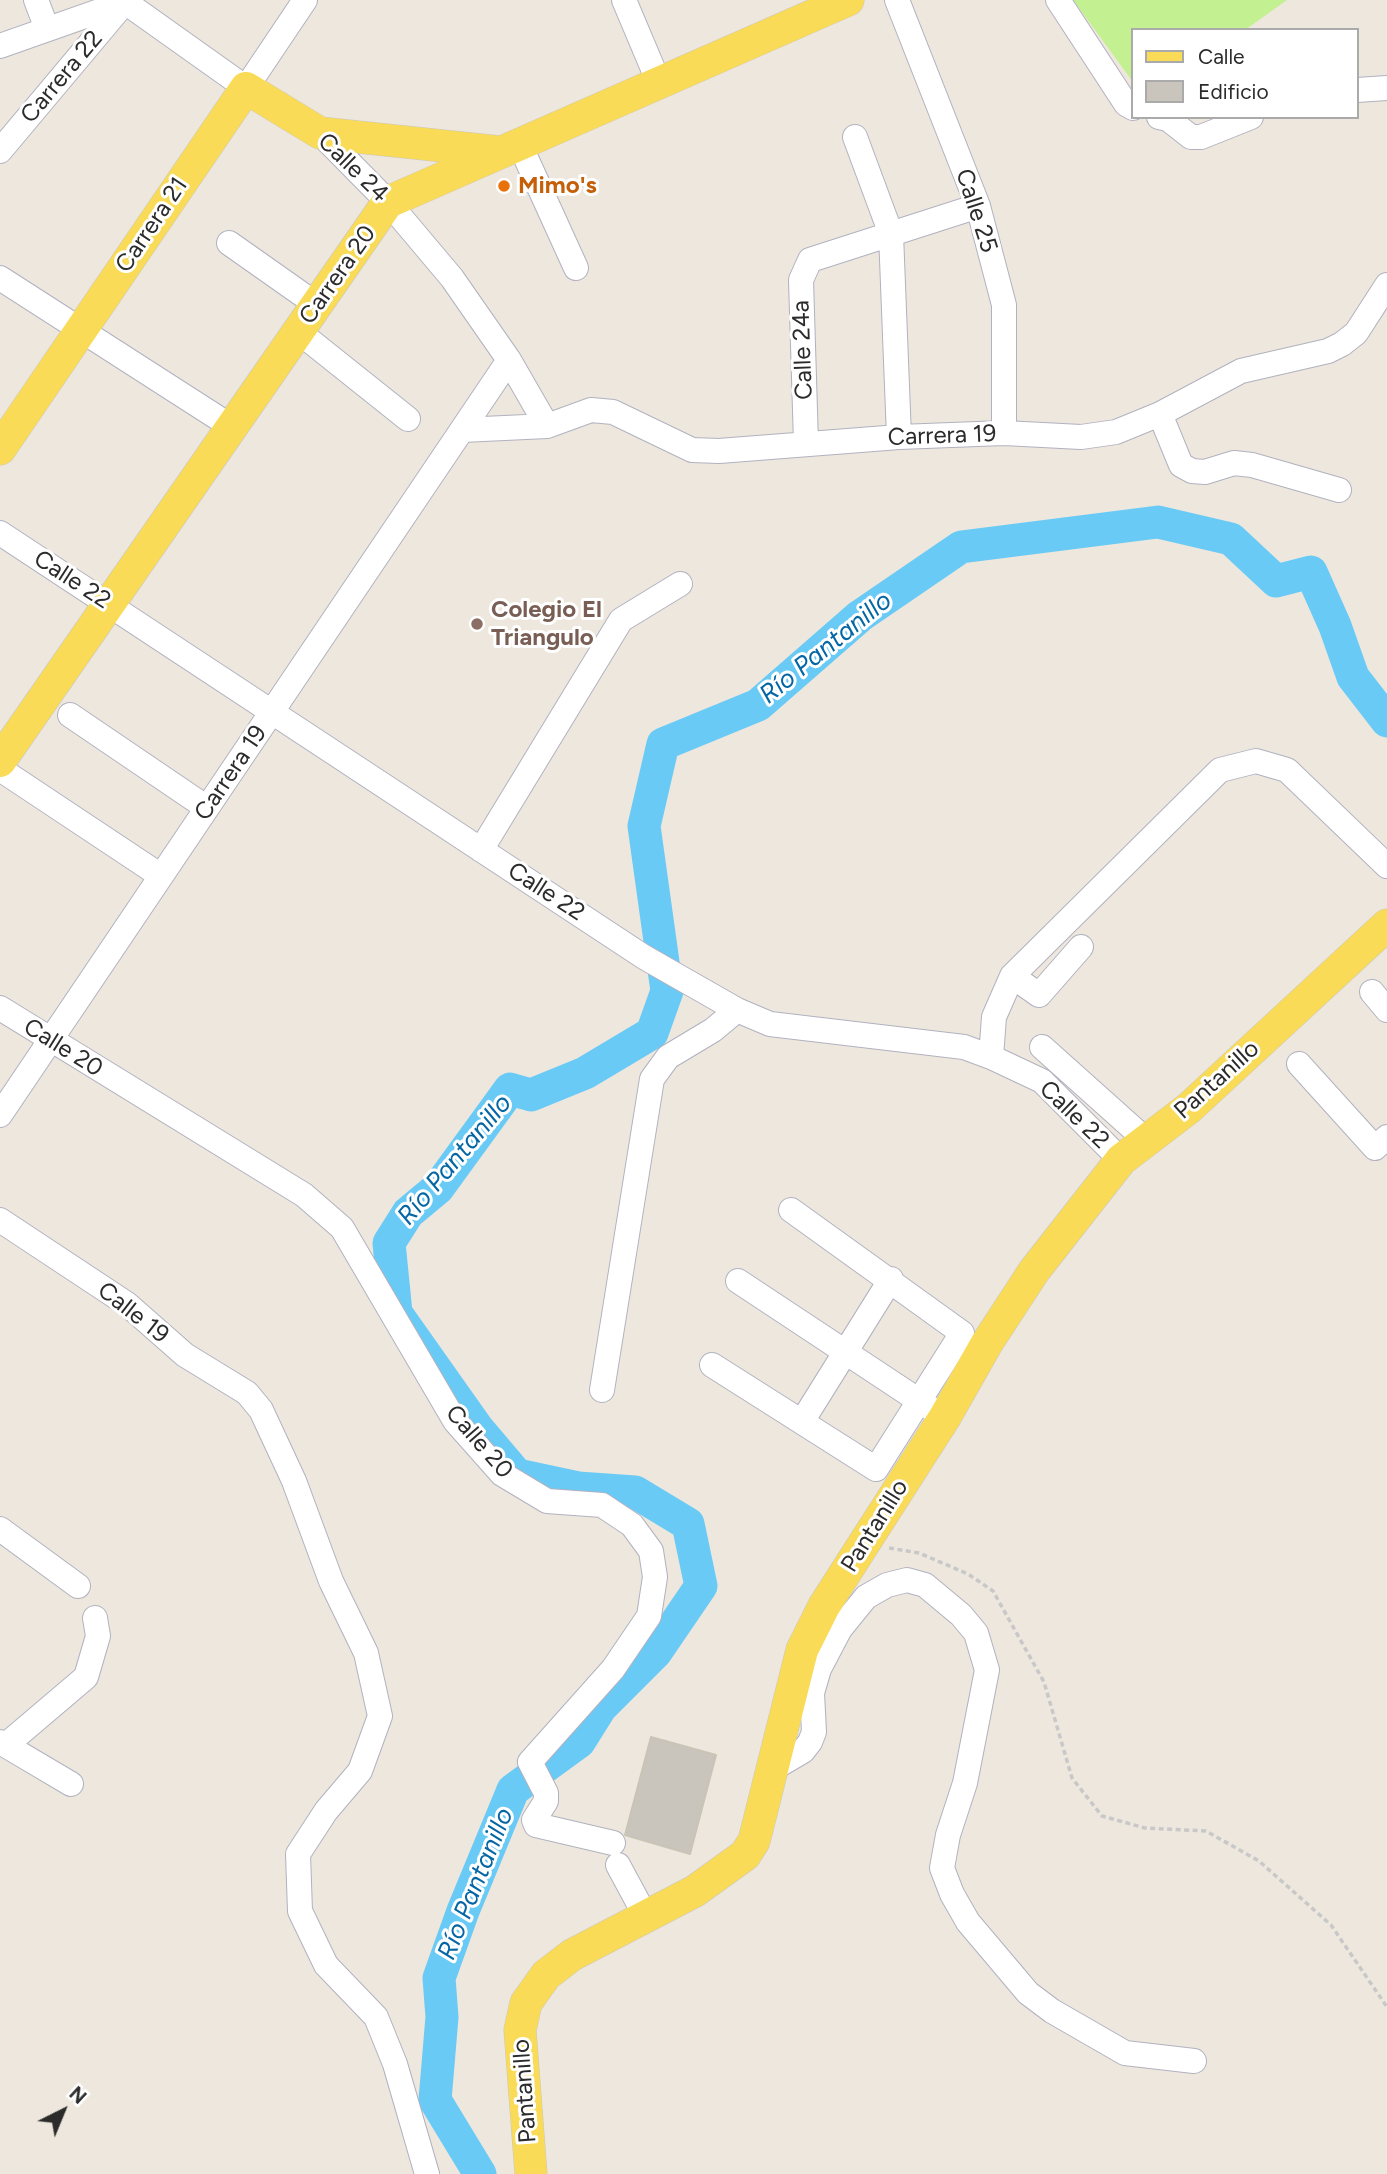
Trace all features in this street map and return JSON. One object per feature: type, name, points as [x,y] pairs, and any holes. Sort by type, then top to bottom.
[{"type":"main road","name":"Carrera 20","points":[[0,761],[388,202],[848,0]]},
{"type":"main road","name":"Calle 24","points":[[246,88],[320,133]]},
{"type":"main road","name":"Carrera 21","points":[[0,449],[246,88]]},
{"type":"main road","points":[[320,133],[511,148]]},
{"type":"main road","name":"Pantanillo","points":[[531,2174],[520,2031],[526,2003],[546,1975],[572,1955],[715,1879],[745,1855],[754,1841],[769,1771],[802,1650],[824,1605],[865,1543],[932,1410],[987,1343],[1034,1270],[1121,1160],[1189,1108],[1382,933]]},
{"type":"street","points":[[36,0],[47,29]]},
{"type":"street","name":"Carrera 21","points":[[246,88],[304,0]]},
{"type":"street","points":[[624,0],[659,83]]},
{"type":"street","name":"Calle 25","points":[[897,0],[978,206],[1003,305],[1004,433]]},
{"type":"street","points":[[1058,0],[1126,104],[1132,107]]},
{"type":"street","points":[[0,46],[125,1]]},
{"type":"street","name":"Calle 24","points":[[125,1],[246,88]]},
{"type":"street","name":"Carrera 22","points":[[5,137],[125,1]]},
{"type":"street","points":[[1359,90],[1387,88]]},
{"type":"street","points":[[1168,119],[1191,137],[1201,137],[1246,119]]},
{"type":"street","name":"Calle 24","points":[[320,133],[388,202],[452,278],[509,360],[547,426]]},
{"type":"street","points":[[855,137],[891,234],[899,437]]},
{"type":"street","points":[[511,148],[576,268]]},
{"type":"street","points":[[891,234],[978,206]]},
{"type":"street","name":"Calle 24a","points":[[806,443],[801,280],[810,260],[891,234]]},
{"type":"street","points":[[229,243],[317,305]]},
{"type":"street","points":[[0,278],[232,427]]},
{"type":"street","name":"Carrera 19","points":[[462,430],[547,426],[591,410],[613,412],[692,450],[719,452],[899,437],[1004,433],[1081,437],[1116,432],[1160,414],[1241,371],[1328,351],[1342,344],[1356,334],[1387,285]]},
{"type":"street","points":[[299,332],[408,419]]},
{"type":"street","name":"Carrera 19","points":[[0,1115],[509,360]]},
{"type":"street","points":[[1160,414],[1181,465],[1192,471],[1205,472],[1234,463],[1252,465],[1339,490]]},
{"type":"street","name":"Calle 22","points":[[0,533],[644,957],[715,998],[769,1024],[964,1047],[991,1057],[1042,1081],[1121,1160]]},
{"type":"street","points":[[481,849],[621,620],[680,584]]},
{"type":"street","points":[[70,716],[207,808]]},
{"type":"street","points":[[991,1057],[995,1017],[1012,976],[1220,770],[1256,761],[1287,770],[1387,866]]},
{"type":"street","points":[[0,769],[162,876]]},
{"type":"street","points":[[1012,976],[1039,995],[1081,947]]},
{"type":"street","name":"Calle 20","points":[[0,1008],[304,1195],[342,1228],[455,1421],[502,1475],[547,1501],[603,1505],[632,1525],[651,1551],[655,1577],[649,1616],[613,1669],[530,1762],[546,1793],[545,1801],[534,1820],[536,1825],[615,1854],[646,1917]]},
{"type":"street","points":[[602,1390],[652,1079],[667,1057],[713,1030],[737,1010]]},
{"type":"street","points":[[964,1047],[995,1017]]},
{"type":"street","points":[[1042,1047],[1147,1141]]},
{"type":"street","points":[[1299,1064],[1375,1148],[1387,1137]]},
{"type":"street","points":[[712,1365],[803,1420],[876,1469],[932,1410],[962,1333],[891,1279],[791,1210]]},
{"type":"street","name":"Calle 19","points":[[0,1220],[127,1304],[186,1354],[247,1393],[261,1410],[294,1480],[331,1581],[366,1653],[380,1716],[360,1771],[327,1811],[298,1854],[300,1911],[326,1965],[376,2017],[395,2064],[427,2174]]},
{"type":"street","points":[[803,1420],[891,1279]]},
{"type":"street","points":[[738,1281],[932,1410]]},
{"type":"street","points":[[0,1528],[78,1586]]},
{"type":"street","points":[[769,1771],[803,1751],[810,1742],[814,1732],[812,1693],[819,1669],[840,1629],[866,1597],[887,1585],[906,1580],[925,1585],[961,1615],[976,1633],[987,1670],[965,1783],[948,1835],[942,1868],[952,1894],[968,1922],[1028,1993],[1052,2011],[1125,2053],[1194,2060]]},
{"type":"street","points":[[71,1784],[3,1743],[86,1676],[98,1636],[95,1618]]},
{"type":"path","points":[[865,1543],[919,1553],[968,1574],[993,1591],[1044,1682],[1072,1778],[1102,1816],[1146,1828],[1206,1831],[1259,1861],[1331,1925],[1387,2007]]},
{"type":"green space","points":[[1073,0],[1287,0],[1248,28],[1132,28],[1132,81]]},
{"type":"building","points":[[651,1737],[716,1755],[690,1854],[625,1835]]},
{"type":"waterway","name":"Río Pantanillo","points":[[480,2174],[435,2100],[442,2017],[439,1978],[463,1911],[513,1790],[579,1742],[601,1707],[656,1652],[701,1586],[688,1524],[635,1492],[578,1488],[517,1475],[478,1429],[396,1313],[389,1243],[408,1213],[438,1188],[510,1089],[531,1095],[585,1073],[652,1033],[667,991],[644,826],[663,744],[758,705],[860,616],[961,547],[1158,522],[1231,539],[1276,581],[1311,572],[1335,626],[1353,677],[1387,721]]},
{"type":"place","name":"Mimo's","points":[[504,186]]},
{"type":"place","name":"Colegio El Triangulo","points":[[477,624]]}]
